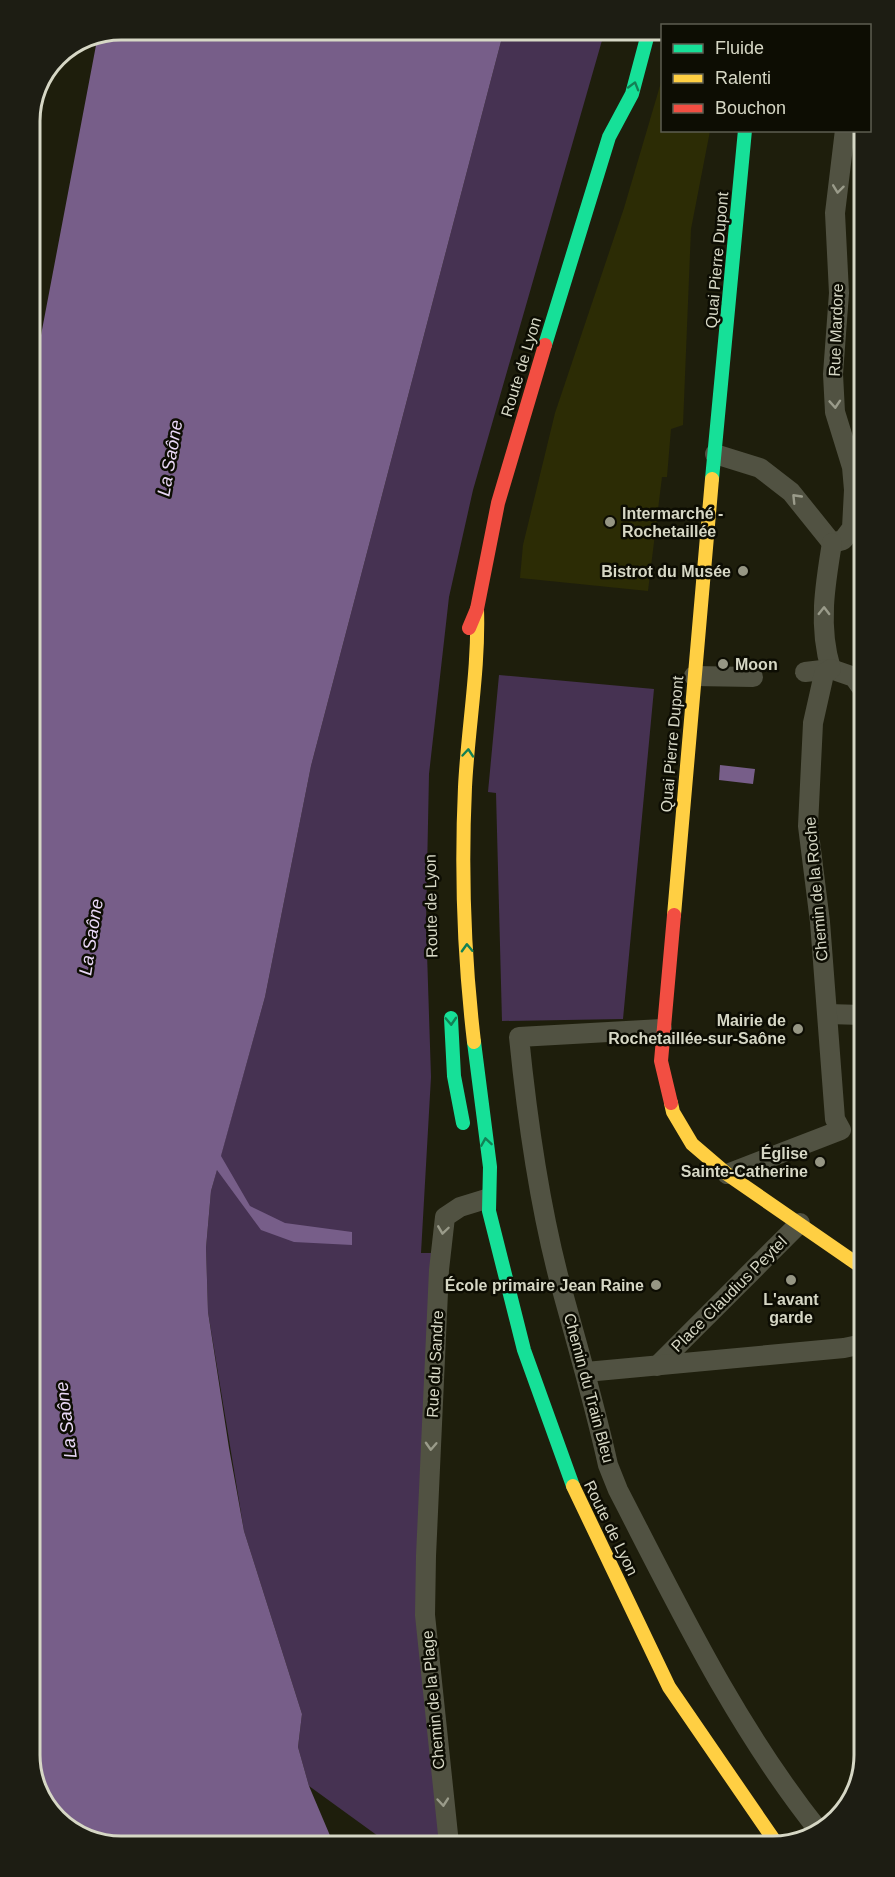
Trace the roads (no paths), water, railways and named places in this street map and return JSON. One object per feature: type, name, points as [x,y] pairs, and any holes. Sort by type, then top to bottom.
[{"type":"main road","name":"Route de Lyon","points":[[461,647],[477,609],[498,503],[609,137],[632,94],[646,41]]},
{"type":"main road","name":"Route de Lyon","points":[[609,137],[610,102]]},
{"type":"main road","name":"Quai Pierre Dupont","points":[[745,132],[662,1029],[661,1061],[673,1112],[692,1144],[727,1174],[800,1222],[854,1261]]},
{"type":"main road","name":"Route de Lyon","points":[[477,609],[479,647],[465,786],[464,842],[470,1013],[492,1183],[480,1193],[524,1350],[567,1473],[669,1687],[771,1836]]},
{"type":"main road","points":[[450,1004],[454,1076],[464,1133]]},
{"type":"street","name":"Rue Mardore","points":[[832,543],[843,540],[852,528],[852,467],[835,412],[833,374],[839,293],[835,213],[845,132]]},
{"type":"street","points":[[715,454],[760,468],[796,498],[832,543],[825,585],[823,617],[826,654],[831,669]]},
{"type":"street","points":[[805,672],[831,669],[854,678]]},
{"type":"street","name":"Chemin de la Roche","points":[[727,1174],[841,1130],[835,1119],[828,1014],[808,826],[813,723],[824,675],[831,669]]},
{"type":"street","points":[[694,676],[753,677]]},
{"type":"street","points":[[828,1014],[854,1015]]},
{"type":"street","name":"Chemin du Train Bleu","points":[[662,1029],[519,1037],[528,1126],[538,1179],[558,1274],[586,1372],[608,1465],[618,1490],[720,1687],[787,1789],[814,1826]]},
{"type":"street","name":"Rue du Sandre","points":[[426,1556],[443,1224],[445,1217],[480,1193]]},
{"type":"street","name":"Place Claudius Peytel","points":[[657,1366],[800,1222]]},
{"type":"street","points":[[586,1372],[854,1346]]},
{"type":"street","name":"Chemin de la Plage","points":[[426,1556],[425,1615],[448,1836]]},
{"type":"water","name":"La Saône","points":[[122,40],[501,41],[311,766],[265,997],[221,1156],[250,1206],[285,1223],[352,1232],[352,1245],[294,1242],[261,1230],[217,1170],[211,1191],[206,1248],[208,1312],[244,1531],[302,1714],[298,1747],[309,1786],[330,1836],[106,1835],[86,1828],[64,1813],[51,1796],[42,1771],[40,1755],[41,336],[96,45]]},
{"type":"water","points":[[720,765],[755,769],[753,784],[719,780]]},
{"type":"place","name":"Intermarché - Rochetaillée","points":[[610,522]]},
{"type":"place","name":"Bistrot du Musée","points":[[743,571]]},
{"type":"place","name":"Moon","points":[[723,664]]},
{"type":"place","name":"Mairie de Rochetaillée-sur-Saône","points":[[798,1029]]},
{"type":"place","name":"Église Sainte-Catherine","points":[[820,1162]]},
{"type":"place","name":"L'avant garde","points":[[791,1280]]},
{"type":"place","name":"École primaire Jean Raine","points":[[656,1285]]}]
